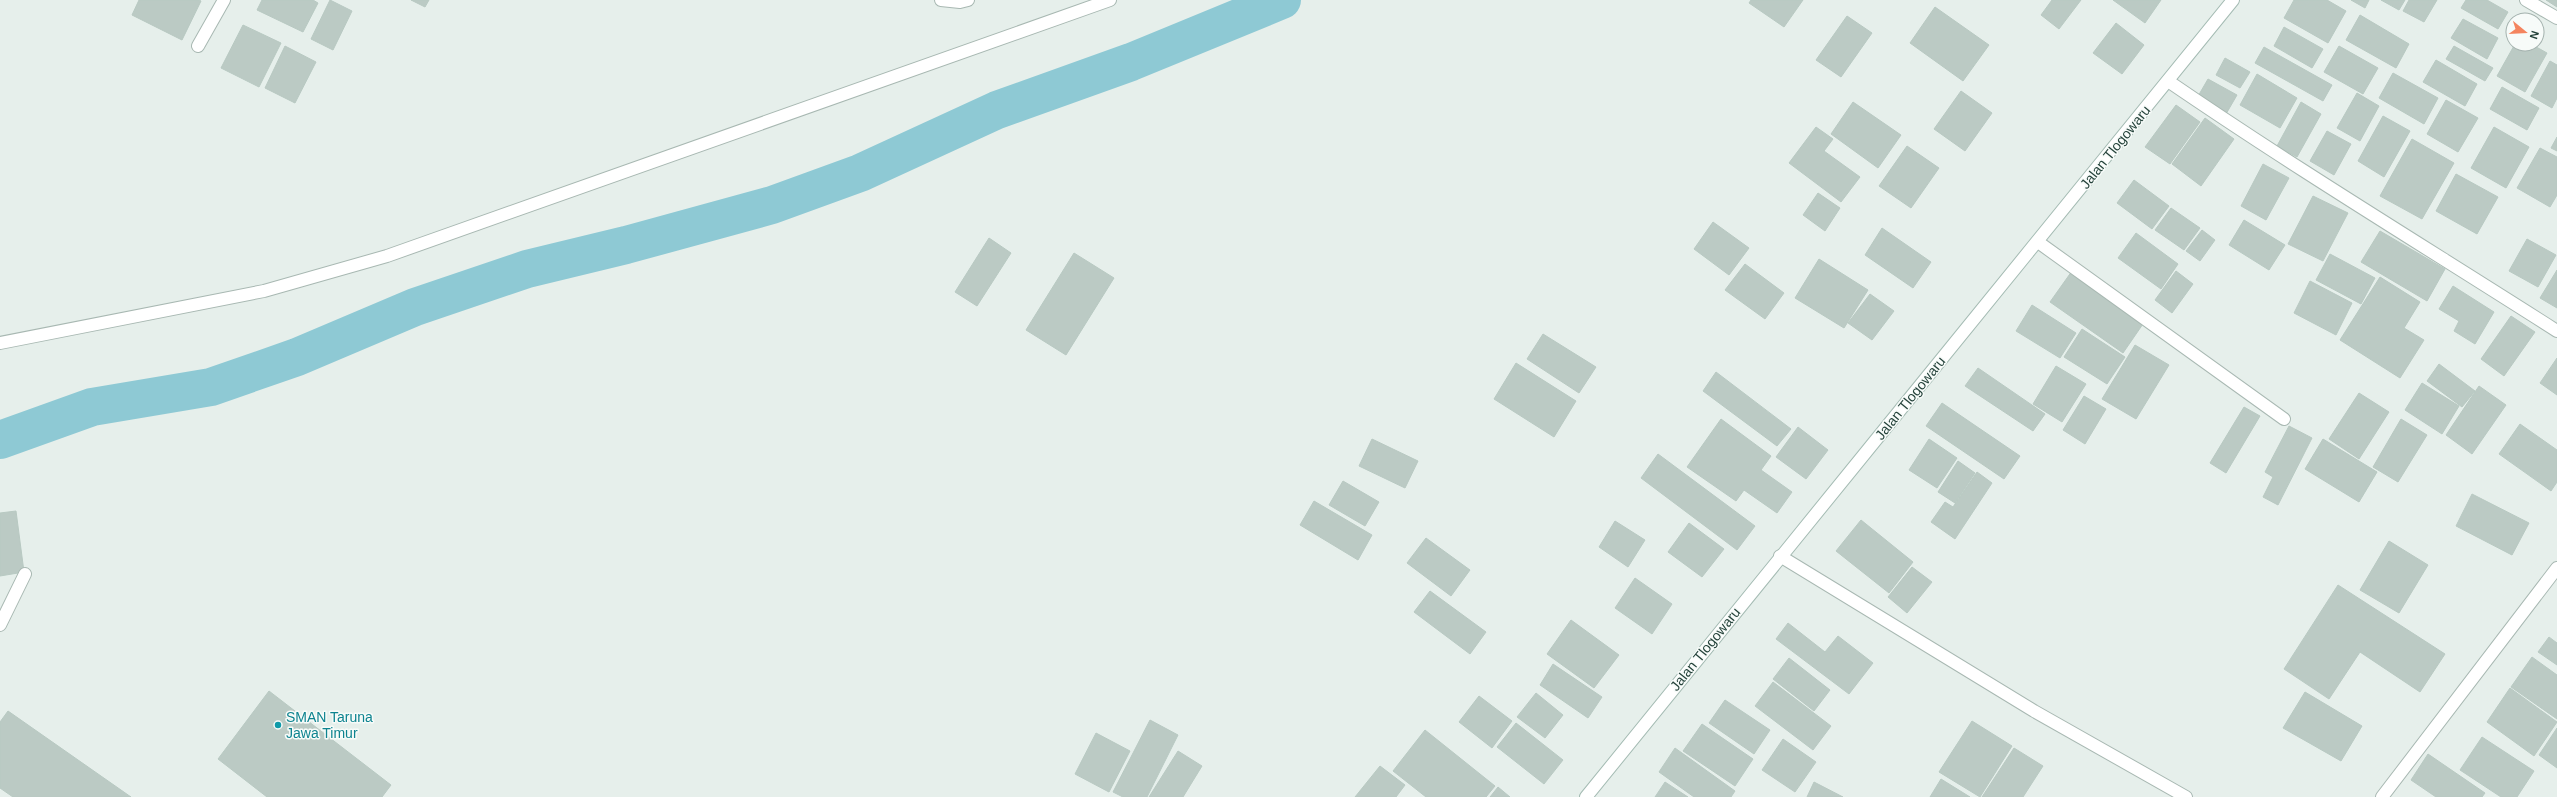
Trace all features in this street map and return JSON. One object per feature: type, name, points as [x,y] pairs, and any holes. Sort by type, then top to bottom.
[{"type":"street","points":[[198,46],[224,0]]},
{"type":"street","points":[[941,0],[960,2],[968,0]]},
{"type":"street","points":[[0,343],[264,291],[387,256],[1110,0]]},
{"type":"street","name":"Jalan Tlogowaru","points":[[1586,797],[1780,556],[2038,242],[2233,0]]},
{"type":"street","points":[[2526,0],[2557,18]]},
{"type":"street","points":[[2168,81],[2265,147],[2326,183],[2557,331]]},
{"type":"street","points":[[2038,242],[2284,419]]},
{"type":"street","points":[[1780,556],[2034,711],[2186,797]]},
{"type":"street","points":[[2382,797],[2557,568]]},
{"type":"street","points":[[0,625],[25,574]]},
{"type":"building","points":[[139,0],[201,1],[182,40],[132,15]]},
{"type":"building","points":[[262,0],[313,0],[318,3],[303,32],[257,10]]},
{"type":"building","points":[[330,0],[352,11],[333,50],[311,39]]},
{"type":"building","points":[[411,0],[429,0],[425,7]]},
{"type":"building","points":[[1751,0],[1803,0],[1784,27],[1749,3]]},
{"type":"building","points":[[2052,0],[2081,0],[2059,29],[2041,15]]},
{"type":"building","points":[[2113,0],[2161,0],[2145,23]]},
{"type":"building","points":[[2294,0],[2327,0],[2346,11],[2328,43],[2284,18]]},
{"type":"building","points":[[2351,0],[2369,0],[2365,8]]},
{"type":"building","points":[[2381,0],[2405,0],[2399,10]]},
{"type":"building","points":[[2409,0],[2437,0],[2424,22],[2403,11]]},
{"type":"building","points":[[2466,0],[2487,0],[2508,12],[2505,12],[2505,17],[2498,29],[2461,8]]},
{"type":"building","points":[[2546,0],[2557,0],[2557,7]]},
{"type":"building","points":[[1935,7],[1989,45],[1963,81],[1910,43]]},
{"type":"building","points":[[2360,15],[2409,44],[2396,68],[2346,40]]},
{"type":"building","points":[[1847,16],[1872,33],[1841,77],[1816,60]]},
{"type":"building","points":[[2463,19],[2498,38],[2487,59],[2451,38]]},
{"type":"building","points":[[2116,23],[2144,45],[2122,74],[2093,53]]},
{"type":"building","points":[[243,25],[281,43],[259,87],[221,68]]},
{"type":"building","points":[[2284,27],[2323,49],[2312,68],[2274,46]]},
{"type":"building","points":[[285,46],[316,62],[295,103],[265,88]]},
{"type":"building","points":[[2339,46],[2378,68],[2363,94],[2324,72]]},
{"type":"building","points":[[2454,46],[2493,68],[2485,81],[2446,59]]},
{"type":"building","points":[[2264,47],[2332,85],[2323,101],[2255,63]]},
{"type":"building","points":[[2510,52],[2547,53],[2525,92],[2497,76]]},
{"type":"building","points":[[2225,58],[2250,72],[2240,88],[2216,75]]},
{"type":"building","points":[[2436,60],[2477,84],[2465,106],[2423,82]]},
{"type":"building","points":[[2550,61],[2557,65],[2557,98],[2552,108],[2531,96]]},
{"type":"building","points":[[2393,73],[2438,98],[2424,124],[2379,98]]},
{"type":"building","points":[[2257,74],[2297,98],[2280,128],[2240,105]]},
{"type":"building","points":[[2208,79],[2237,95],[2226,114],[2197,98]]},
{"type":"building","points":[[2502,87],[2539,108],[2527,130],[2490,109]]},
{"type":"building","points":[[1961,91],[1992,113],[1965,151],[1934,129]]},
{"type":"building","points":[[2357,93],[2379,106],[2360,141],[2337,128]]},
{"type":"building","points":[[2446,100],[2478,118],[2458,152],[2427,134]]},
{"type":"building","points":[[1853,102],[1901,135],[1878,168],[1831,134]]},
{"type":"building","points":[[2301,102],[2321,114],[2297,157],[2277,146]]},
{"type":"building","points":[[2176,105],[2200,122],[2170,164],[2145,147]]},
{"type":"building","points":[[2383,116],[2410,131],[2384,177],[2358,161]]},
{"type":"building","points":[[2205,118],[2234,139],[2201,186],[2172,164]]},
{"type":"building","points":[[1816,127],[1833,139],[1824,151],[1860,177],[1841,202],[1789,163]]},
{"type":"building","points":[[2494,127],[2529,147],[2506,188],[2471,168]]},
{"type":"building","points":[[2327,131],[2351,144],[2334,175],[2310,161]]},
{"type":"building","points":[[2557,137],[2557,151],[2551,148]]},
{"type":"building","points":[[2412,139],[2454,163],[2422,219],[2380,196]]},
{"type":"building","points":[[1907,146],[1939,168],[1911,208],[1879,186]]},
{"type":"building","points":[[2540,148],[2557,157],[2557,195],[2550,207],[2517,188]]},
{"type":"building","points":[[2263,164],[2289,178],[2266,220],[2241,206]]},
{"type":"building","points":[[2456,174],[2498,197],[2477,234],[2436,211]]},
{"type":"building","points":[[2134,180],[2169,206],[2152,229],[2117,203]]},
{"type":"building","points":[[1818,193],[1840,208],[1825,231],[1803,215]]},
{"type":"building","points":[[2313,196],[2348,213],[2323,261],[2288,244]]},
{"type":"building","points":[[2171,208],[2200,228],[2184,250],[2155,230]]},
{"type":"building","points":[[2244,220],[2285,245],[2269,270],[2229,245]]},
{"type":"building","points":[[1713,222],[1749,248],[1729,275],[1694,249]]},
{"type":"building","points":[[1882,228],[1931,262],[1913,288],[1865,255]]},
{"type":"building","points":[[2202,230],[2215,240],[2200,261],[2186,251]]},
{"type":"building","points":[[2380,231],[2445,269],[2427,301],[2361,262]]},
{"type":"building","points":[[2136,233],[2178,264],[2161,289],[2118,258]]},
{"type":"building","points":[[989,238],[1011,253],[977,306],[955,292]]},
{"type":"building","points":[[2527,239],[2556,255],[2538,287],[2509,271]]},
{"type":"building","points":[[1074,253],[1114,278],[1066,355],[1026,330]]},
{"type":"building","points":[[2330,254],[2375,278],[2361,304],[2316,280]]},
{"type":"building","points":[[1819,259],[1868,290],[1844,328],[1795,298]]},
{"type":"building","points":[[1745,264],[1784,293],[1765,319],[1725,290]]},
{"type":"building","points":[[2557,270],[2557,308],[2540,298]]},
{"type":"building","points":[[2072,271],[2145,321],[2123,353],[2050,302]]},
{"type":"building","points":[[2176,271],[2193,284],[2172,313],[2155,300]]},
{"type":"building","points":[[2380,277],[2420,302],[2404,328],[2424,340],[2400,378],[2340,340]]},
{"type":"building","points":[[2310,281],[2352,303],[2336,335],[2294,313]]},
{"type":"building","points":[[2453,286],[2494,312],[2475,344],[2454,331],[2459,321],[2439,309]]},
{"type":"building","points":[[1870,294],[1894,311],[1872,340],[1848,323]]},
{"type":"building","points":[[2032,305],[2076,333],[2060,358],[2016,331]]},
{"type":"building","points":[[2511,316],[2535,332],[2504,376],[2481,359]]},
{"type":"building","points":[[2082,329],[2125,357],[2107,384],[2064,357]]},
{"type":"building","points":[[1543,334],[1596,367],[1579,393],[1527,359]]},
{"type":"building","points":[[2135,345],[2169,365],[2136,419],[2102,399]]},
{"type":"building","points":[[2557,358],[2557,395],[2540,383]]},
{"type":"building","points":[[1516,363],[1576,401],[1554,437],[1494,399]]},
{"type":"building","points":[[2439,364],[2475,391],[2462,407],[2427,381]]},
{"type":"building","points":[[2056,366],[2086,384],[2062,422],[2033,404]]},
{"type":"building","points":[[1978,368],[2045,414],[2033,431],[1965,386]]},
{"type":"building","points":[[1716,372],[1791,429],[1777,446],[1703,391]]},
{"type":"building","points":[[2422,383],[2459,406],[2442,434],[2405,410]]},
{"type":"building","points":[[2479,386],[2506,405],[2472,454],[2446,435]]},
{"type":"building","points":[[2359,393],[2389,412],[2359,459],[2329,439]]},
{"type":"building","points":[[2084,396],[2106,409],[2085,444],[2063,430]]},
{"type":"building","points":[[1942,403],[2020,456],[2004,479],[1926,426]]},
{"type":"building","points":[[2244,407],[2260,416],[2226,473],[2210,463]]},
{"type":"building","points":[[1721,419],[1771,456],[1761,470],[1792,492],[1777,513],[1744,490],[1736,501],[1687,467]]},
{"type":"building","points":[[2401,419],[2427,435],[2398,482],[2373,467]]},
{"type":"building","points":[[2520,424],[2557,450],[2557,482],[2551,491],[2499,454]]},
{"type":"building","points":[[2289,426],[2312,438],[2278,505],[2263,497],[2273,477],[2265,472]]},
{"type":"building","points":[[1798,427],[1828,450],[1806,479],[1776,457]]},
{"type":"building","points":[[1372,439],[1418,461],[1405,488],[1359,466]]},
{"type":"building","points":[[1929,439],[1957,458],[1937,488],[1909,470]]},
{"type":"building","points":[[2323,439],[2377,472],[2359,502],[2305,469]]},
{"type":"building","points":[[1658,454],[1755,526],[1737,550],[1641,478]]},
{"type":"building","points":[[1958,461],[1975,473],[1955,503],[1938,492]]},
{"type":"building","points":[[1977,472],[1992,483],[1955,539],[1931,522],[1945,502],[1953,507]]},
{"type":"building","points":[[1343,481],[1379,502],[1365,526],[1329,505]]},
{"type":"building","points":[[2472,494],[2529,523],[2512,555],[2456,526]]},
{"type":"building","points":[[1314,501],[1372,535],[1358,560],[1300,525]]},
{"type":"building","points":[[16,511],[24,572],[0,576],[0,513]]},
{"type":"building","points":[[1861,520],[1913,562],[1889,593],[1836,551]]},
{"type":"building","points":[[1615,521],[1645,540],[1628,567],[1599,547]]},
{"type":"building","points":[[1689,523],[1724,549],[1702,577],[1668,552]]},
{"type":"building","points":[[1426,538],[1470,570],[1451,596],[1407,563]]},
{"type":"building","points":[[2389,541],[2428,565],[2399,613],[2360,590]]},
{"type":"building","points":[[1912,567],[1932,582],[1907,613],[1888,597]]},
{"type":"building","points":[[1635,578],[1672,604],[1652,634],[1615,608]]},
{"type":"building","points":[[2338,585],[2445,654],[2420,692],[2360,652],[2329,699],[2284,669]]},
{"type":"building","points":[[1430,591],[1486,632],[1470,654],[1414,612]]},
{"type":"building","points":[[1571,620],[1619,655],[1594,688],[1547,654]]},
{"type":"building","points":[[1788,623],[1825,652],[1838,636],[1873,663],[1849,694],[1776,639]]},
{"type":"building","points":[[2549,637],[2557,643],[2557,665],[2538,652]]},
{"type":"building","points":[[2532,657],[2557,675],[2557,719],[2511,687]]},
{"type":"building","points":[[1789,658],[1830,690],[1814,711],[1773,679]]},
{"type":"building","points":[[1553,664],[1602,697],[1588,718],[1540,685]]},
{"type":"building","points":[[1773,682],[1831,726],[1813,750],[1755,706]]},
{"type":"building","points":[[2510,688],[2557,722],[2534,756],[2487,722]]},
{"type":"building","name":"SMAN Taruna Jawa Timur","points":[[269,691],[391,785],[382,797],[267,797],[218,759]]},
{"type":"building","points":[[2305,692],[2362,726],[2341,761],[2283,728]]},
{"type":"building","points":[[1536,693],[1563,715],[1545,738],[1517,717]]},
{"type":"building","points":[[1479,696],[1512,721],[1492,748],[1459,722]]},
{"type":"building","points":[[1725,700],[1770,730],[1754,754],[1709,723]]},
{"type":"building","points":[[8,711],[131,797],[13,797],[0,788],[0,722]]},
{"type":"building","points":[[1150,720],[1178,735],[1147,797],[1123,797],[1113,792]]},
{"type":"building","points":[[1972,721],[2012,746],[1980,797],[1939,772]]},
{"type":"building","points":[[1516,723],[1563,760],[1544,784],[1497,747]]},
{"type":"building","points":[[1702,724],[1753,759],[1735,786],[1683,751]]},
{"type":"building","points":[[2557,728],[2557,768],[2539,755]]},
{"type":"building","points":[[1425,730],[1495,786],[1486,797],[1426,797],[1393,771]]},
{"type":"building","points":[[1096,733],[1130,751],[1109,792],[1075,774]]},
{"type":"building","points":[[2482,737],[2534,771],[2517,797],[2501,797],[2460,770]]},
{"type":"building","points":[[1783,739],[1816,762],[1795,792],[1762,770]]},
{"type":"building","points":[[1675,748],[1735,791],[1731,797],[1694,797],[1659,772]]},
{"type":"building","points":[[2014,748],[2043,766],[2023,797],[1982,797]]},
{"type":"building","points":[[1178,751],[1202,766],[1183,797],[1149,797]]},
{"type":"building","points":[[2428,754],[2485,793],[2482,797],[2436,797],[2411,780]]},
{"type":"building","points":[[1380,766],[1405,785],[1396,797],[1355,797]]},
{"type":"building","points":[[1941,779],[1970,797],[1930,797]]},
{"type":"building","points":[[1665,782],[1688,797],[1655,797]]},
{"type":"building","points":[[1814,782],[1843,797],[1807,797]]},
{"type":"building","points":[[1498,787],[1510,797],[1490,797]]},
{"type":"waterway","points":[[0,440],[92,407],[211,387],[297,357],[415,307],[527,269],[626,245],[772,205],[860,173],[997,110],[1131,62],[1282,0]]},
{"type":"place","name":"SMAN Taruna Jawa Timur","points":[[278,725]]}]
